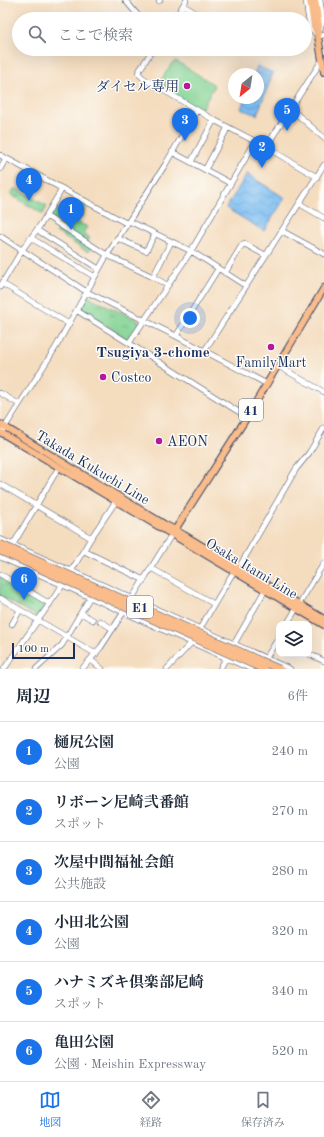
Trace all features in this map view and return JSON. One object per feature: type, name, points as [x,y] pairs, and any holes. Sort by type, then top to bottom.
[{"type":"highway","name":"E1","points":[[0,544],[279,669]]},
{"type":"highway","name":"E1","points":[[0,551],[263,669]]},
{"type":"main road","points":[[310,0],[312,12]]},
{"type":"main road","points":[[315,0],[321,35],[324,71]]},
{"type":"main road","points":[[312,13],[314,26],[321,35]]},
{"type":"main road","name":"41","points":[[173,532],[321,298],[324,288]]},
{"type":"main road","name":"Takada Kukuchi Line","points":[[1,430],[59,468],[173,532]]},
{"type":"main road","name":"Takada Kukuchi Line","points":[[1,430],[173,532]]},
{"type":"main road","name":"Osaka Itami Line","points":[[173,532],[297,606],[324,625]]},
{"type":"main road","name":"Osaka Itami Line","points":[[236,569],[265,590],[324,619]]},
{"type":"street","points":[[125,0],[135,12]]},
{"type":"street","points":[[180,12],[186,0]]},
{"type":"street","points":[[306,0],[308,12]]},
{"type":"street","points":[[312,30],[321,35],[323,20],[320,0]]},
{"type":"street","points":[[184,6],[194,12]]},
{"type":"street","points":[[149,56],[139,71],[140,75],[214,120],[317,176],[324,178]]},
{"type":"street","points":[[266,147],[322,60]]},
{"type":"street","points":[[291,109],[324,138]]},
{"type":"street","points":[[1,430],[56,348],[117,238],[197,110]]},
{"type":"street","points":[[191,162],[214,120]]},
{"type":"street","points":[[205,170],[228,127]]},
{"type":"street","points":[[129,343],[191,251],[255,142]]},
{"type":"street","points":[[172,152],[230,183]]},
{"type":"street","points":[[0,155],[127,222],[191,251],[246,286]]},
{"type":"street","points":[[0,170],[6,158]]},
{"type":"street","points":[[205,350],[265,255],[324,166]]},
{"type":"street","points":[[62,189],[37,230],[22,250],[2,286],[69,324]]},
{"type":"street","points":[[300,204],[324,218]]},
{"type":"street","points":[[46,216],[107,255],[167,286]]},
{"type":"street","points":[[37,230],[99,269]]},
{"type":"street","points":[[282,230],[324,254]]},
{"type":"street","points":[[117,238],[146,252],[155,234]]},
{"type":"street","points":[[0,236],[87,292],[205,350],[267,384]]},
{"type":"street","points":[[31,238],[95,278]]},
{"type":"street","points":[[152,277],[171,242]]},
{"type":"street","points":[[225,273],[242,245],[245,244],[265,255]]},
{"type":"street","points":[[176,336],[218,269]]},
{"type":"street","points":[[76,310],[247,417]]},
{"type":"street","points":[[278,366],[324,392]]},
{"type":"street","points":[[0,393],[19,404]]},
{"type":"street","points":[[167,669],[192,642],[296,469],[309,453],[324,428]]},
{"type":"street","points":[[59,468],[13,545],[2,558],[251,669]]},
{"type":"street","points":[[0,484],[91,538]]},
{"type":"street","points":[[4,669],[63,585],[91,538],[116,501]]},
{"type":"street","points":[[82,669],[96,654],[113,629],[173,532]]},
{"type":"street","points":[[0,539],[290,669]]},
{"type":"street","points":[[84,551],[144,580]]},
{"type":"street","points":[[289,621],[324,563]]},
{"type":"street","points":[[151,568],[214,604]]},
{"type":"street","points":[[0,574],[50,604]]},
{"type":"street","points":[[220,669],[265,590]]},
{"type":"street","points":[[36,669],[61,646],[90,597]]},
{"type":"street","points":[[0,598],[96,654]]},
{"type":"street","points":[[12,624],[20,610]]},
{"type":"street","points":[[81,613],[93,620]]},
{"type":"street","points":[[50,627],[54,620]]},
{"type":"street","points":[[100,621],[113,629]]},
{"type":"street","points":[[263,669],[266,658],[276,643]]},
{"type":"street","points":[[312,655],[324,661]]},
{"type":"street","points":[[91,660],[102,669]]},
{"type":"green space","name":"ダイセル専用","points":[[176,61],[213,84],[214,87],[200,111],[158,85],[172,63]]},
{"type":"green space","points":[[15,188],[47,206],[43,214],[11,195]]},
{"type":"green space","points":[[78,201],[87,206],[82,217],[73,212]]},
{"type":"green space","points":[[53,207],[87,227],[83,233],[90,238],[86,243],[91,247],[88,252],[56,232],[61,224],[48,216]]},
{"type":"green space","points":[[87,296],[140,322],[129,339],[81,309]]},
{"type":"green space","points":[[0,576],[47,604],[38,617],[0,596]]},
{"type":"water","points":[[264,69],[273,73],[264,97]]},
{"type":"water","points":[[243,104],[261,104],[257,115],[241,109]]},
{"type":"water","points":[[247,174],[285,198],[264,231],[226,208]]},
{"type":"place","name":"ダイセル専用","points":[[187,86]]},
{"type":"place","name":"ハナミズキ倶楽部尼崎","points":[[287,131]]},
{"type":"place","name":"次屋中間福祉会館","points":[[185,141]]},
{"type":"place","name":"リボーン尼崎弐番館","points":[[262,168]]},
{"type":"place","name":"小田北公園","points":[[29,201]]},
{"type":"place","name":"樋尻公園","points":[[71,230]]},
{"type":"place","name":"FamilyMart","points":[[271,347]]},
{"type":"place","name":"Costco","points":[[103,377]]},
{"type":"place","name":"AEON","points":[[159,441]]},
{"type":"place","name":"亀田公園","points":[[24,600]]},
{"type":"district","name":"Tsugiya 3-chome","points":[[153,352]]}]
